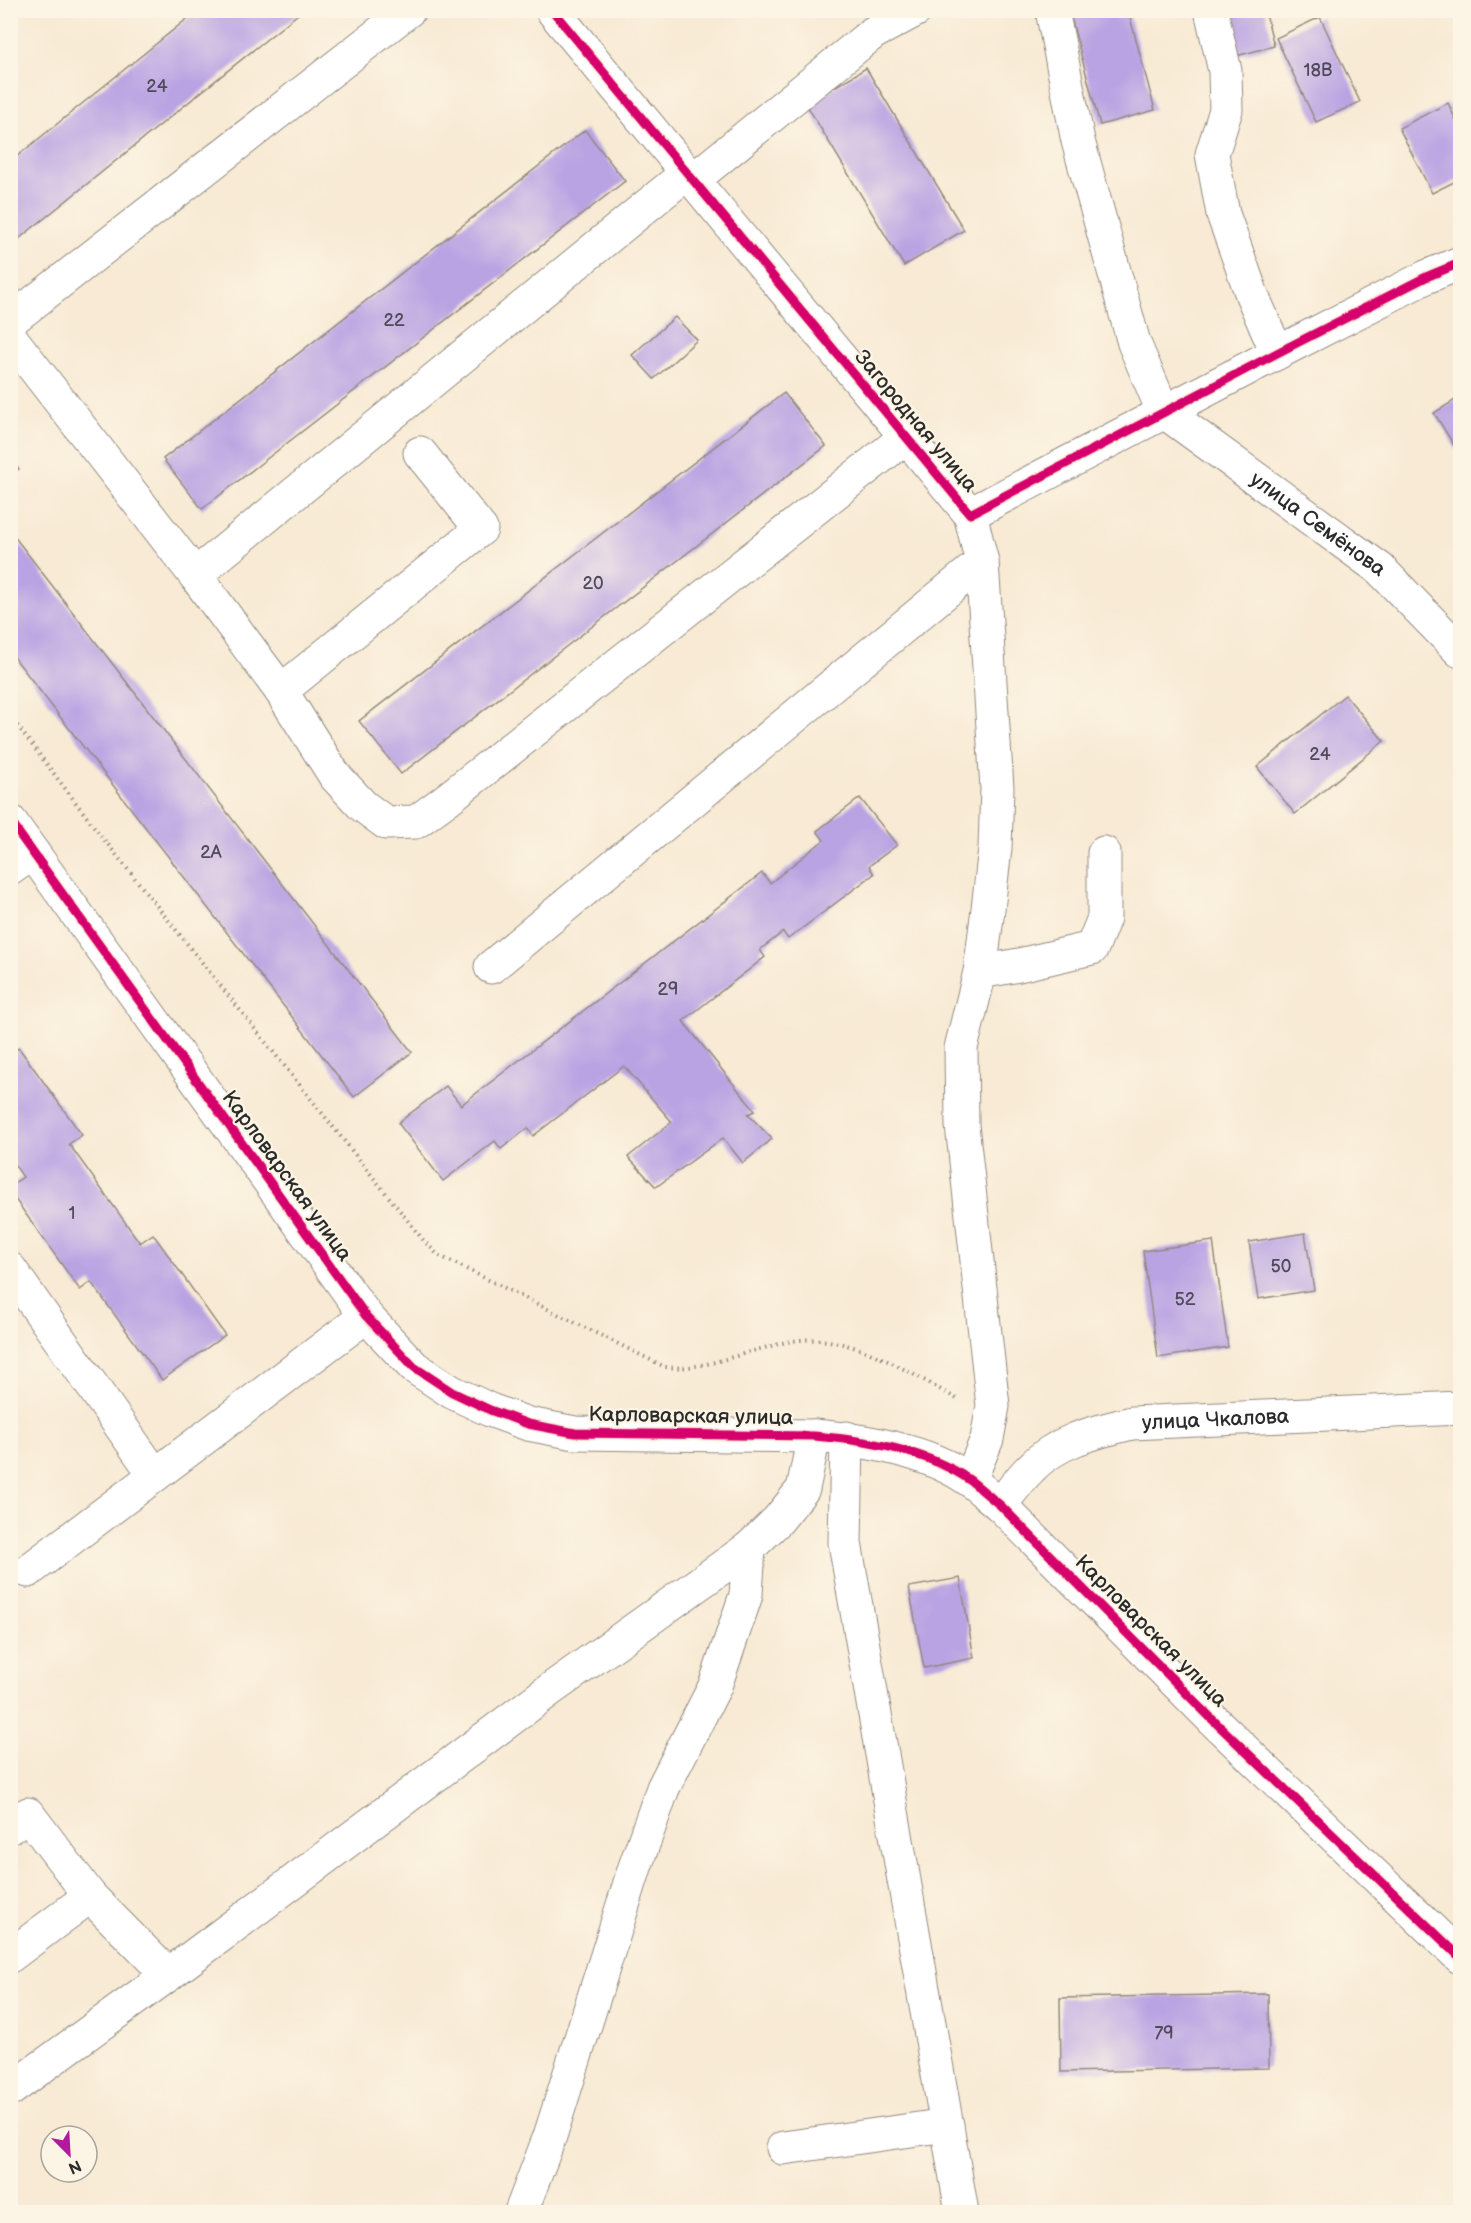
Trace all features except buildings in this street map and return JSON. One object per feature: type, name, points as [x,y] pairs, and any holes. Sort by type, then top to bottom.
[{"type":"street","points":[[10,321],[409,10]]},
{"type":"street","name":"Загородная улица","points":[[552,10],[970,514],[1163,411],[1426,278],[1461,263]]},
{"type":"street","points":[[195,575],[690,176],[873,33],[916,10]]},
{"type":"street","points":[[1052,10],[1078,141],[1134,343],[1163,411]]},
{"type":"street","points":[[1211,10],[1225,71],[1226,110],[1212,154],[1223,214],[1252,296],[1277,353]]},
{"type":"street","points":[[10,338],[195,575],[281,691],[335,776],[363,807],[386,823],[416,822],[906,437]]},
{"type":"street","name":"улица Семёнова","points":[[1163,411],[1380,569],[1461,651]]},
{"type":"street","points":[[281,691],[481,529],[420,453]]},
{"type":"street","points":[[970,514],[982,562],[997,788],[995,848],[980,972],[962,1048],[962,1125],[993,1406],[987,1440],[970,1480]]},
{"type":"street","points":[[491,967],[982,562]]},
{"type":"street","name":"Карловарская улица","points":[[10,821],[22,861],[366,1316],[414,1367],[453,1392],[490,1410],[528,1424],[575,1433],[847,1438],[892,1446],[932,1461],[970,1480],[1000,1505],[1212,1719],[1454,1945]]},
{"type":"street","points":[[980,972],[1092,948],[1104,918],[1104,853]]},
{"type":"street","points":[[10,1269],[155,1475]]},
{"type":"street","points":[[28,1571],[366,1316]]},
{"type":"street","name":"улица Чкалова","points":[[1000,1505],[1032,1467],[1058,1446],[1090,1433],[1132,1423],[1461,1408]]},
{"type":"street","points":[[10,2090],[551,1689],[749,1548],[778,1520],[803,1489],[813,1436]]},
{"type":"street","points":[[847,1438],[845,1543],[962,2212]]},
{"type":"street","points":[[521,2212],[550,2136],[635,1868],[663,1788],[719,1674],[746,1595],[749,1548]]},
{"type":"street","points":[[10,1827],[28,1814],[90,1896],[168,1975]]},
{"type":"street","points":[[10,1956],[90,1896]]},
{"type":"street","points":[[783,2148],[947,2125]]},
{"type":"path","points":[[10,716],[109,846],[424,1241],[438,1255],[460,1268],[664,1367],[678,1368],[717,1361],[800,1340],[834,1342],[860,1350],[907,1371],[964,1403],[993,1406]]},
{"type":"cycle path","points":[[552,10],[970,514],[1277,353],[1426,277],[1460,263]]},
{"type":"cycle path","points":[[10,821],[366,1316],[414,1367],[452,1392],[490,1410],[528,1424],[575,1433],[814,1436],[895,1448],[936,1461],[954,1470],[1000,1505],[1212,1719],[1460,1957]]}]
